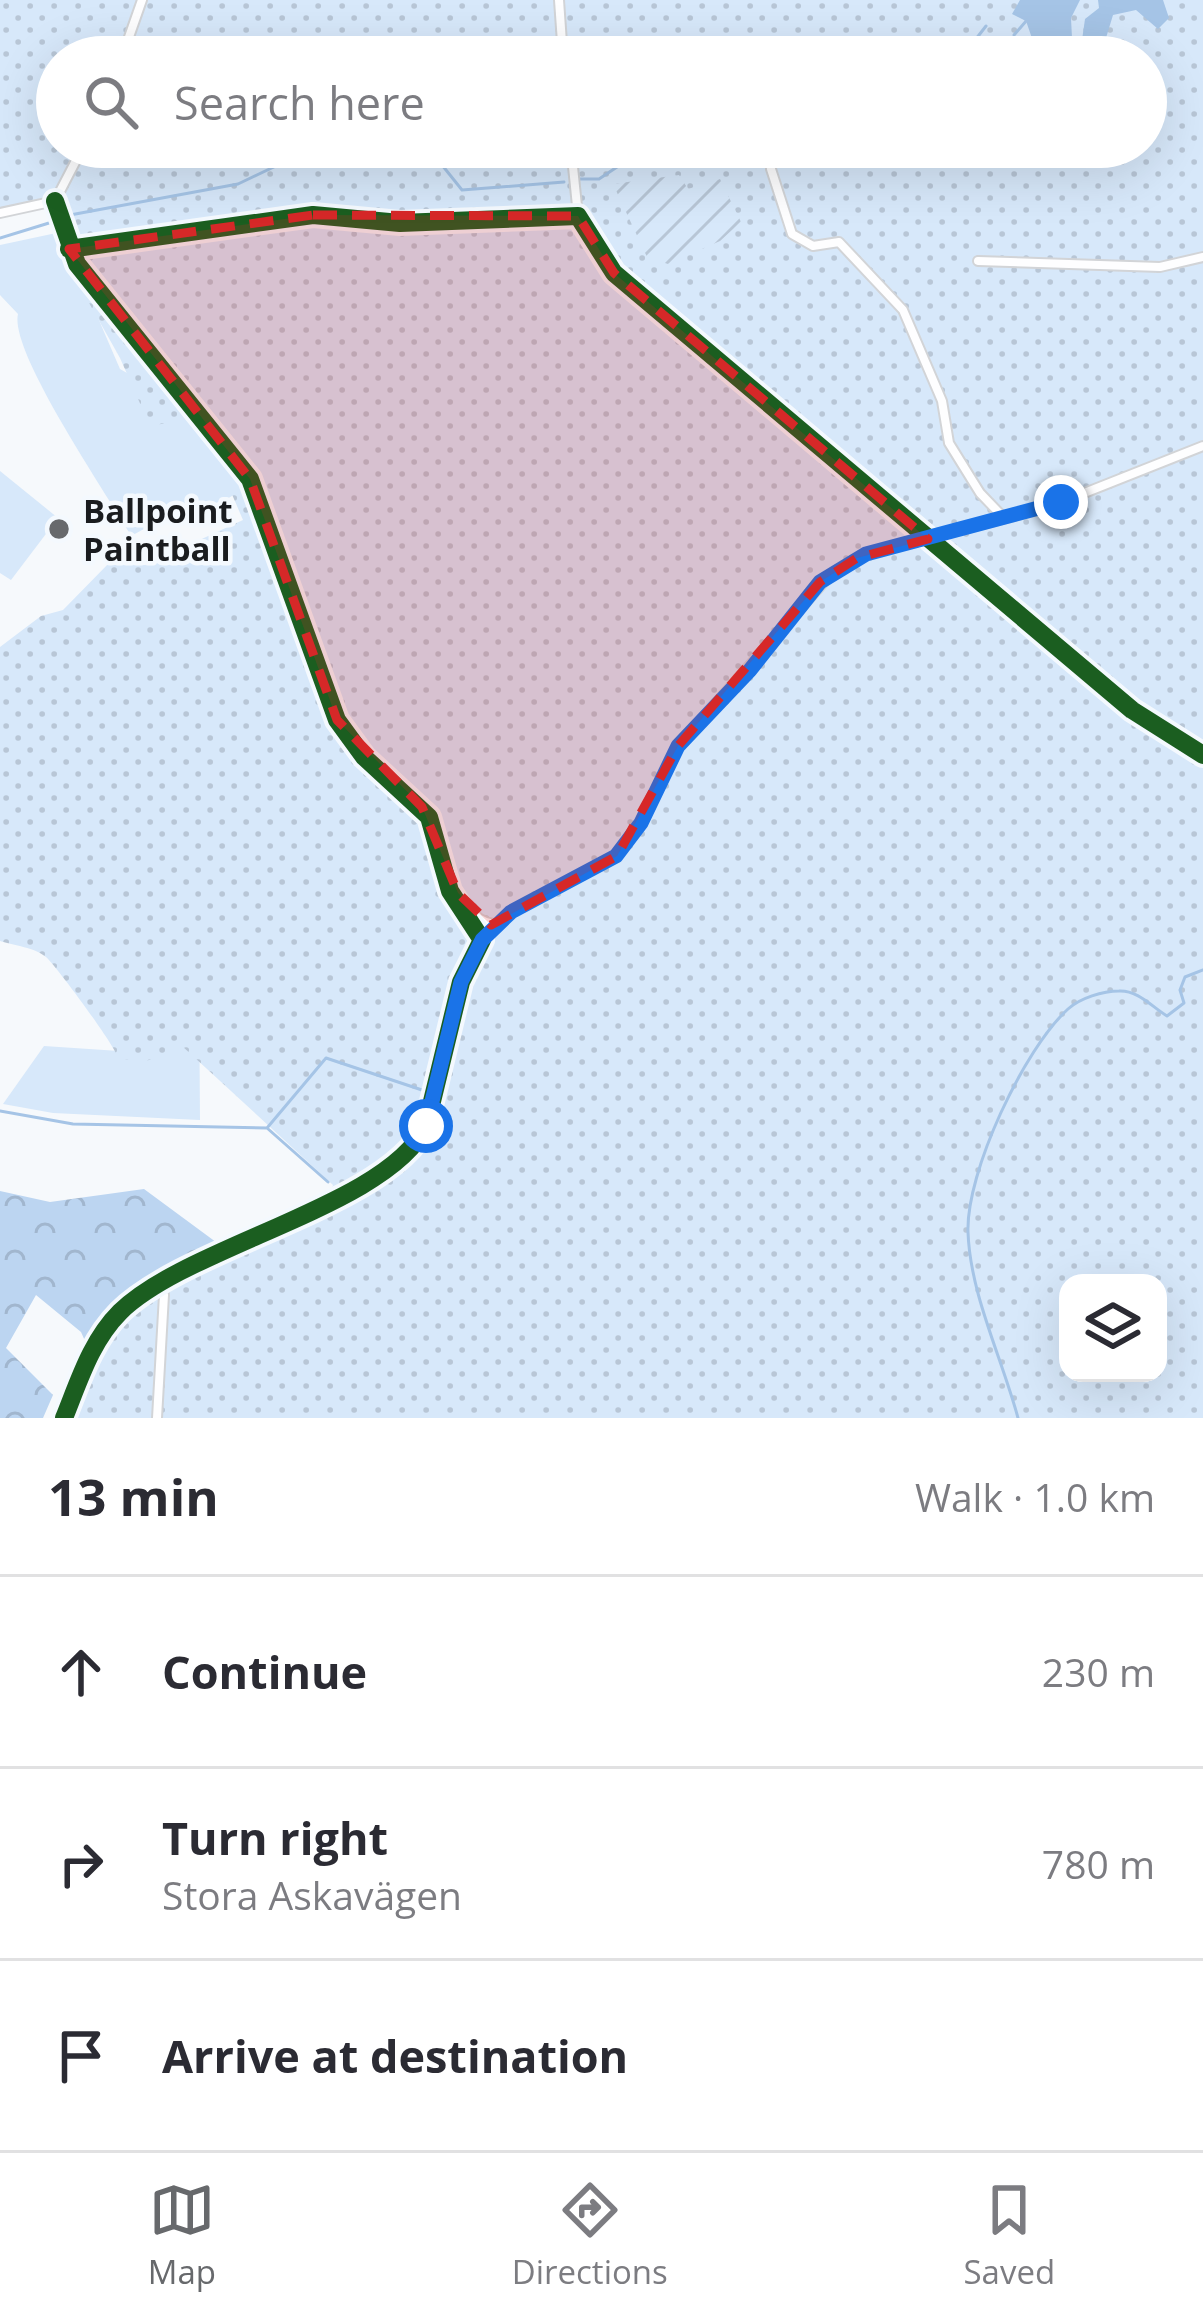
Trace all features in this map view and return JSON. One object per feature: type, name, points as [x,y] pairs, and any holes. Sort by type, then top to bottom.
[{"type":"street","points":[[129,36],[142,0]]},
{"type":"street","points":[[559,0],[562,36]]},
{"type":"street","points":[[72,168],[55,201],[69,249],[250,478],[337,720],[364,757],[422,807],[450,891],[482,940]]},
{"type":"street","points":[[573,168],[578,216],[614,273],[1132,710],[1203,755]]},
{"type":"street","points":[[771,170],[792,234],[814,246],[839,242],[903,310],[932,381],[950,443],[980,493],[1005,519]]},
{"type":"street","points":[[0,213],[55,201]]},
{"type":"street","points":[[69,249],[340,214],[400,223],[578,216]]},
{"type":"street","points":[[978,261],[1160,267],[1203,257]]},
{"type":"street","points":[[64,1418],[101,1334],[134,1300],[282,1226],[410,1152],[426,1126],[461,982],[482,940],[496,923],[616,856],[641,823],[678,746],[761,658],[820,582],[857,558],[1005,519],[1203,446]]},
{"type":"street","points":[[443,861],[476,917],[496,923]]},
{"type":"street","points":[[157,1418],[164,1295],[160,1283]]},
{"type":"highlighted area","points":[[313,215],[578,216],[614,273],[928,539],[857,558],[820,582],[678,746],[617,856],[491,925],[458,893],[422,807],[337,720],[250,479],[69,249]]},
{"type":"shaded area","points":[[0,0],[1203,0],[1203,1418],[64,1418],[98,1340],[132,1302],[183,1270],[327,1202],[333,1185],[182,1046],[144,1062],[118,1058],[46,957],[0,941],[0,647],[41,616],[63,610],[110,562],[145,565],[243,520],[231,492],[248,478],[200,417],[150,426],[120,358],[61,253],[49,206],[0,213]]},
{"type":"shaded area","points":[[1020,0],[1080,0],[1071,18],[1072,36],[1031,36],[1026,21],[1012,14]]},
{"type":"shaded area","points":[[1098,0],[1163,0],[1169,18],[1158,29],[1136,10],[1113,15],[1107,36],[1083,36],[1085,19],[1099,8]]},
{"type":"shaded area","points":[[679,175],[688,189],[720,179],[741,222],[720,241],[668,264],[647,257],[613,184]]},
{"type":"shaded area","points":[[61,232],[120,369],[190,409],[250,485],[217,505],[194,502],[131,536],[44,390],[19,333],[18,314],[0,295],[0,245]]},
{"type":"shaded area","points":[[0,471],[58,518],[11,580],[0,573]]},
{"type":"shaded area","points":[[199,983],[200,1120],[53,1113],[3,1104],[44,1046],[149,1053]]},
{"type":"green space","points":[[144,1189],[224,1248],[103,1381],[81,1332],[36,1295],[6,1348],[53,1395],[43,1418],[0,1418],[0,1191],[50,1202]]},
{"type":"waterway","points":[[1014,35],[1027,20]]},
{"type":"waterway","points":[[978,36],[986,26]]},
{"type":"waterway","points":[[70,215],[238,184],[272,168]]},
{"type":"waterway","points":[[444,168],[462,190],[564,182]]},
{"type":"waterway","points":[[580,179],[599,179],[616,168]]},
{"type":"waterway","points":[[0,238],[49,223]]},
{"type":"waterway","points":[[1018,1418],[980,1302],[970,1255],[970,1207],[987,1146],[1016,1081],[1068,1009],[1092,996],[1126,991],[1167,1016],[1184,1003],[1180,990],[1185,977],[1203,970]]},
{"type":"waterway","points":[[0,1111],[73,1124],[267,1128],[326,1058],[422,1090]]},
{"type":"waterway","points":[[267,1128],[328,1182]]},
{"type":"cycle path","points":[[55,201],[77,264],[250,479],[337,720],[364,757],[429,817],[450,891],[482,940],[461,982],[426,1126],[405,1154],[330,1202],[151,1288],[110,1323],[93,1349],[64,1418]]},
{"type":"cycle path","points":[[69,249],[313,215],[400,223],[578,216],[614,273],[1132,710],[1203,755]]},
{"type":"place","name":"Ballpoint Paintball","points":[[59,529]]},
{"type":"route","points":[[426,1126],[461,982],[482,940],[511,912],[616,856],[641,823],[678,746],[740,682],[820,582],[866,554],[1061,502]]}]
